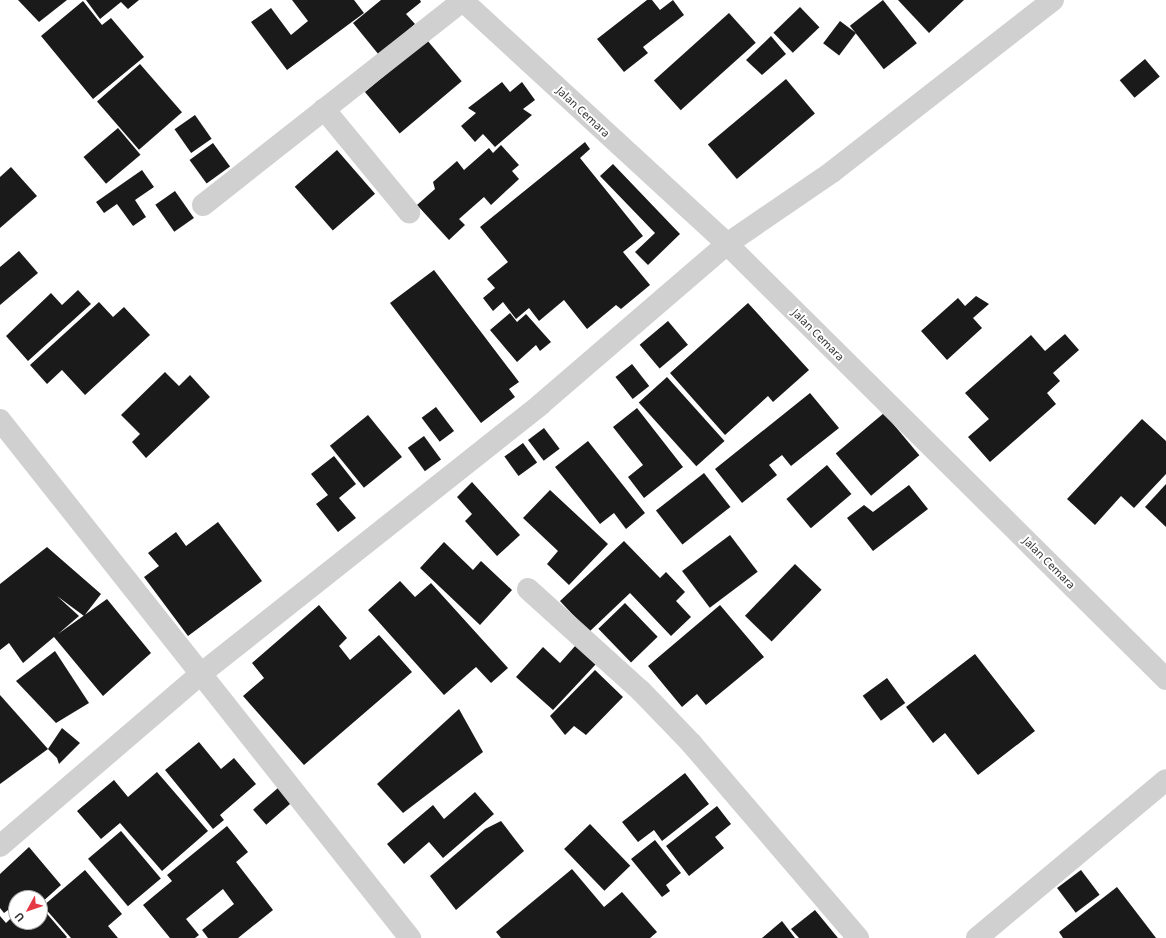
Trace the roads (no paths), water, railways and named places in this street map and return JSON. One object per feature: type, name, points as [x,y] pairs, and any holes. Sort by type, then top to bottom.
[{"type":"street","points":[[203,205],[462,0]]},
{"type":"street","name":"Jalan Cemara","points":[[462,0],[727,244],[1166,679]]},
{"type":"street","points":[[0,846],[202,673],[541,404],[727,244],[832,172],[1053,0]]},
{"type":"street","points":[[324,109],[409,212]]},
{"type":"street","points":[[0,420],[202,673],[410,938]]},
{"type":"street","points":[[528,589],[641,691],[680,731],[858,938]]},
{"type":"street","points":[[977,938],[1166,780]]}]
